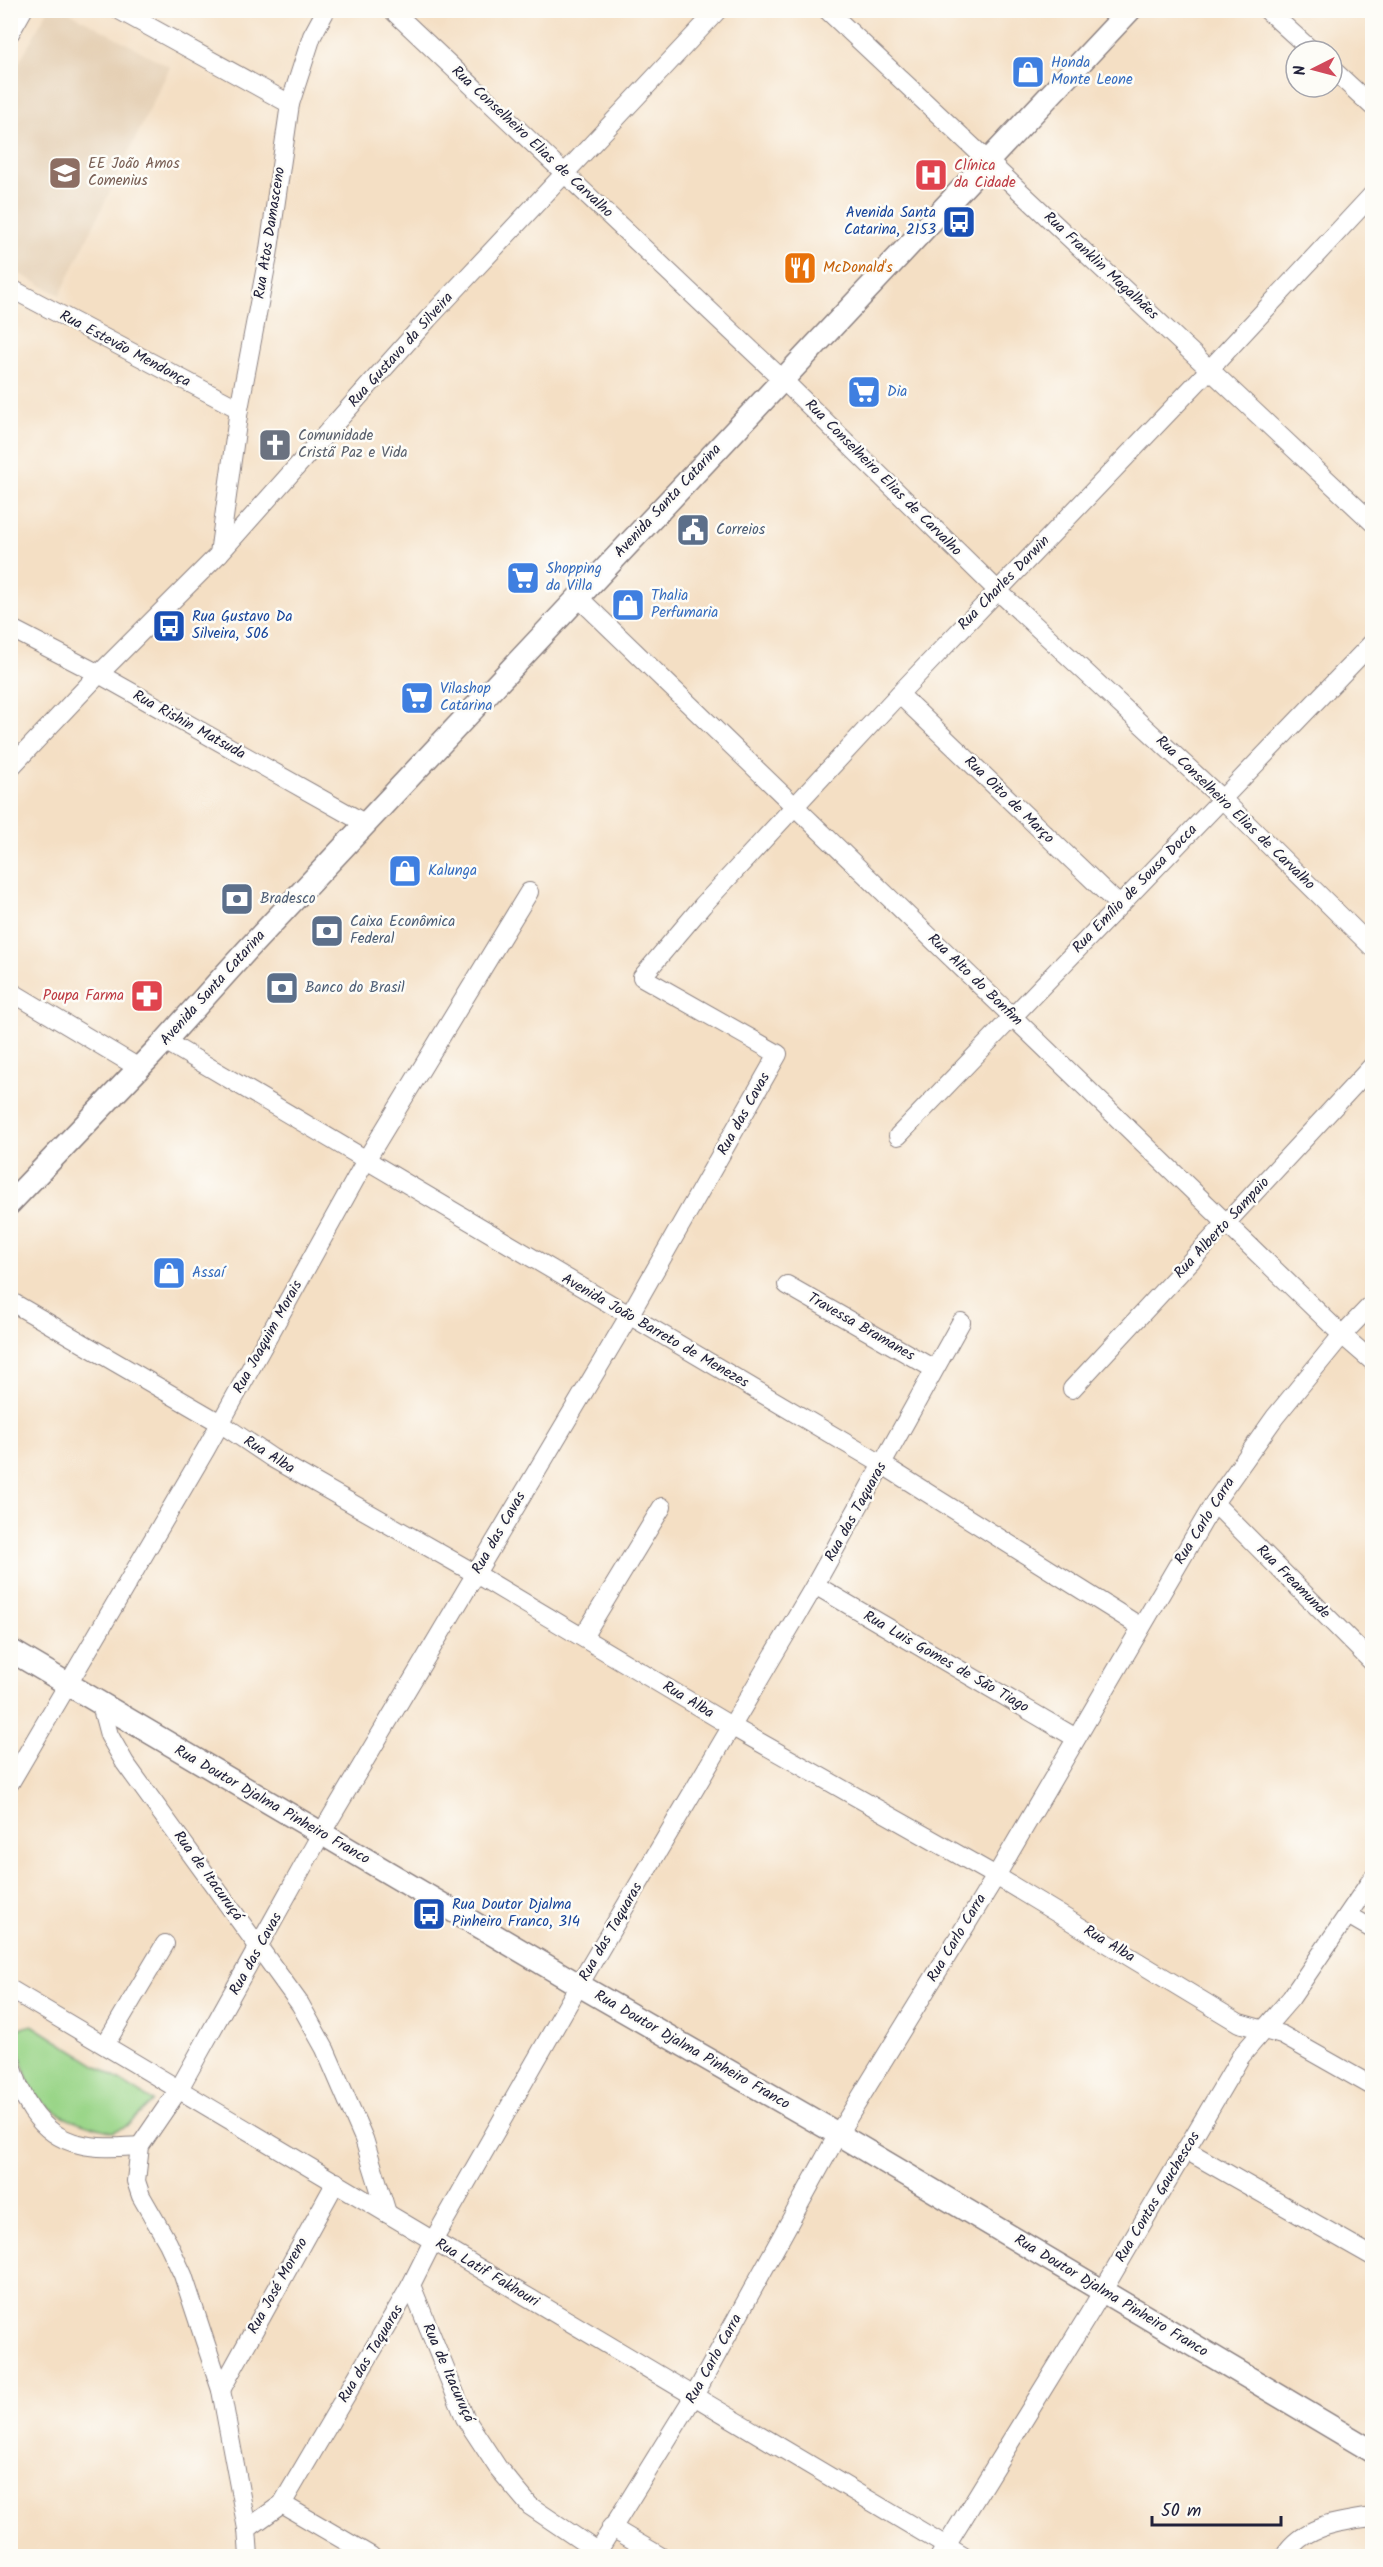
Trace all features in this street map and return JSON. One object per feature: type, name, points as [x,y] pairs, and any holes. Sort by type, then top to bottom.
[{"type":"street","points":[[10,33],[23,10]]},
{"type":"street","points":[[119,10],[290,104]]},
{"type":"street","name":"Rua Atos Damasceno","points":[[219,554],[239,409],[261,297],[290,104],[312,36],[326,10]]},
{"type":"street","name":"Rua Conselheiro Elias de Carvalho","points":[[392,10],[566,172],[783,380],[997,590],[1223,800],[1372,947]]},
{"type":"street","name":"Rua Gustavo da Silveira","points":[[10,768],[99,674],[219,554],[428,319],[718,10]]},
{"type":"street","name":"Rua Franklin Magalhães","points":[[827,10],[1372,522]]},
{"type":"street","name":"Avenida Santa Catarina","points":[[10,1203],[140,1068],[248,949],[1130,10]]},
{"type":"street","points":[[1268,10],[1299,39]]},
{"type":"street","points":[[1344,80],[1372,106]]},
{"type":"street","name":"Rua Charles Darwin","points":[[642,977],[703,905],[899,694],[1210,369],[1372,195]]},
{"type":"street","name":"Rua Estevão Mendonça","points":[[10,288],[239,409]]},
{"type":"street","name":"Rua Alto do Bonfim","points":[[578,597],[1342,1335],[1372,1360]]},
{"type":"street","name":"Rua Rishin Matsuda","points":[[10,628],[99,674],[366,824]]},
{"type":"street","name":"Rua Emílio de Sousa Docca","points":[[898,1136],[1372,643]]},
{"type":"street","name":"Rua Oito de Março","points":[[899,694],[1119,905]]},
{"type":"street","name":"Rua Joaquim Morais","points":[[10,1784],[71,1684],[220,1423],[366,1160],[529,892]]},
{"type":"street","name":"Rua das Cavas","points":[[140,2146],[179,2089],[321,1834],[629,1316],[778,1054],[642,977]]},
{"type":"street","points":[[10,991],[140,1068]]},
{"type":"street","name":"Avenida João Barreto de Menezes","points":[[165,1041],[883,1465],[1141,1628]]},
{"type":"street","name":"Rua Alberto Sampaio","points":[[1072,1389],[1372,1066]]},
{"type":"street","name":"Travessa Bramanes","points":[[787,1285],[934,1369]]},
{"type":"street","name":"Rua Alba","points":[[10,1301],[220,1423],[272,1458],[476,1574],[731,1726],[996,1876],[1239,2023],[1281,2036],[1372,2086]]},
{"type":"street","name":"Rua Carlo Carra","points":[[596,2554],[694,2396],[838,2134],[996,1876],[1214,1503],[1275,1418],[1342,1335],[1372,1304]]},
{"type":"street","name":"Rua das Taquaras","points":[[247,2529],[282,2504],[411,2285],[433,2241],[579,1986],[815,1586],[961,1322]]},
{"type":"street","name":"Rua Freamunde","points":[[1214,1503],[1372,1662]]},
{"type":"street","points":[[583,1637],[662,1508]]},
{"type":"street","name":"Rua Luis Gomes de São Tiago","points":[[815,1586],[1076,1738]]},
{"type":"street","name":"Rua Doutor Djalma Pinheiro Franco","points":[[10,1650],[579,1986],[838,2134],[1372,2451]]},
{"type":"street","name":"Rua de Itacuruçá","points":[[101,1705],[109,1735],[125,1763],[300,2004],[325,2049],[364,2139],[387,2213]]},
{"type":"street","name":"Rua Contos Gauchescos","points":[[943,2552],[1241,2056],[1291,1998],[1372,1879]]},
{"type":"street","points":[[1348,1915],[1372,1929]]},
{"type":"street","points":[[105,2045],[165,1944]]},
{"type":"street","name":"Rua Latif Fakhouri","points":[[10,1989],[694,2396],[943,2552],[963,2556]]},
{"type":"street","points":[[10,2056],[22,2096],[40,2122],[59,2136],[86,2145],[140,2146],[136,2181],[141,2196],[183,2275],[221,2390],[247,2529],[249,2556]]},
{"type":"street","points":[[1186,2150],[1372,2256]]},
{"type":"street","name":"Rua José Moreno","points":[[221,2390],[336,2182]]},
{"type":"street","name":"Rua de Itacuruçá","points":[[411,2285],[465,2418],[498,2468],[530,2506],[596,2554]]},
{"type":"street","points":[[282,2504],[371,2556]]},
{"type":"street","points":[[1284,2556],[1299,2537],[1331,2524],[1372,2517]]},
{"type":"street","points":[[611,2528],[660,2556]]},
{"type":"shaded area","name":"EE João Amos Comenius","points":[[48,10],[67,11],[170,67],[60,295],[10,269],[11,77]]},
{"type":"green space","points":[[32,2025],[153,2101],[128,2125],[113,2132],[70,2119],[50,2108],[31,2086],[22,2062],[15,2030]]},
{"type":"place","name":"Honda Monte Leone","points":[[1028,72]]},
{"type":"place","name":"EE João Amos Comenius","points":[[65,173]]},
{"type":"place","name":"Clínica da Cidade","points":[[931,175]]},
{"type":"place","name":"Avenida Santa Catarina, 2153","points":[[959,222]]},
{"type":"place","name":"McDonald's","points":[[800,268]]},
{"type":"place","name":"Dia","points":[[864,392]]},
{"type":"place","name":"Comunidade Cristã Paz e Vida","points":[[275,445]]},
{"type":"place","name":"Correios","points":[[693,530]]},
{"type":"place","name":"Shopping da Villa","points":[[523,578]]},
{"type":"place","name":"Thalia Perfumaria","points":[[628,605]]},
{"type":"place","name":"Rua Gustavo Da Silveira, 506","points":[[169,626]]},
{"type":"place","name":"Vilashop Catarina","points":[[417,698]]},
{"type":"place","name":"Kalunga","points":[[405,871]]},
{"type":"place","name":"Bradesco","points":[[237,899]]},
{"type":"place","name":"Caixa Econômica Federal","points":[[327,931]]},
{"type":"place","name":"Banco do Brasil","points":[[282,988]]},
{"type":"place","name":"Poupa Farma","points":[[147,996]]},
{"type":"place","name":"Assaí","points":[[169,1273]]},
{"type":"place","name":"Rua Doutor Djalma Pinheiro Franco, 314","points":[[429,1914]]}]
